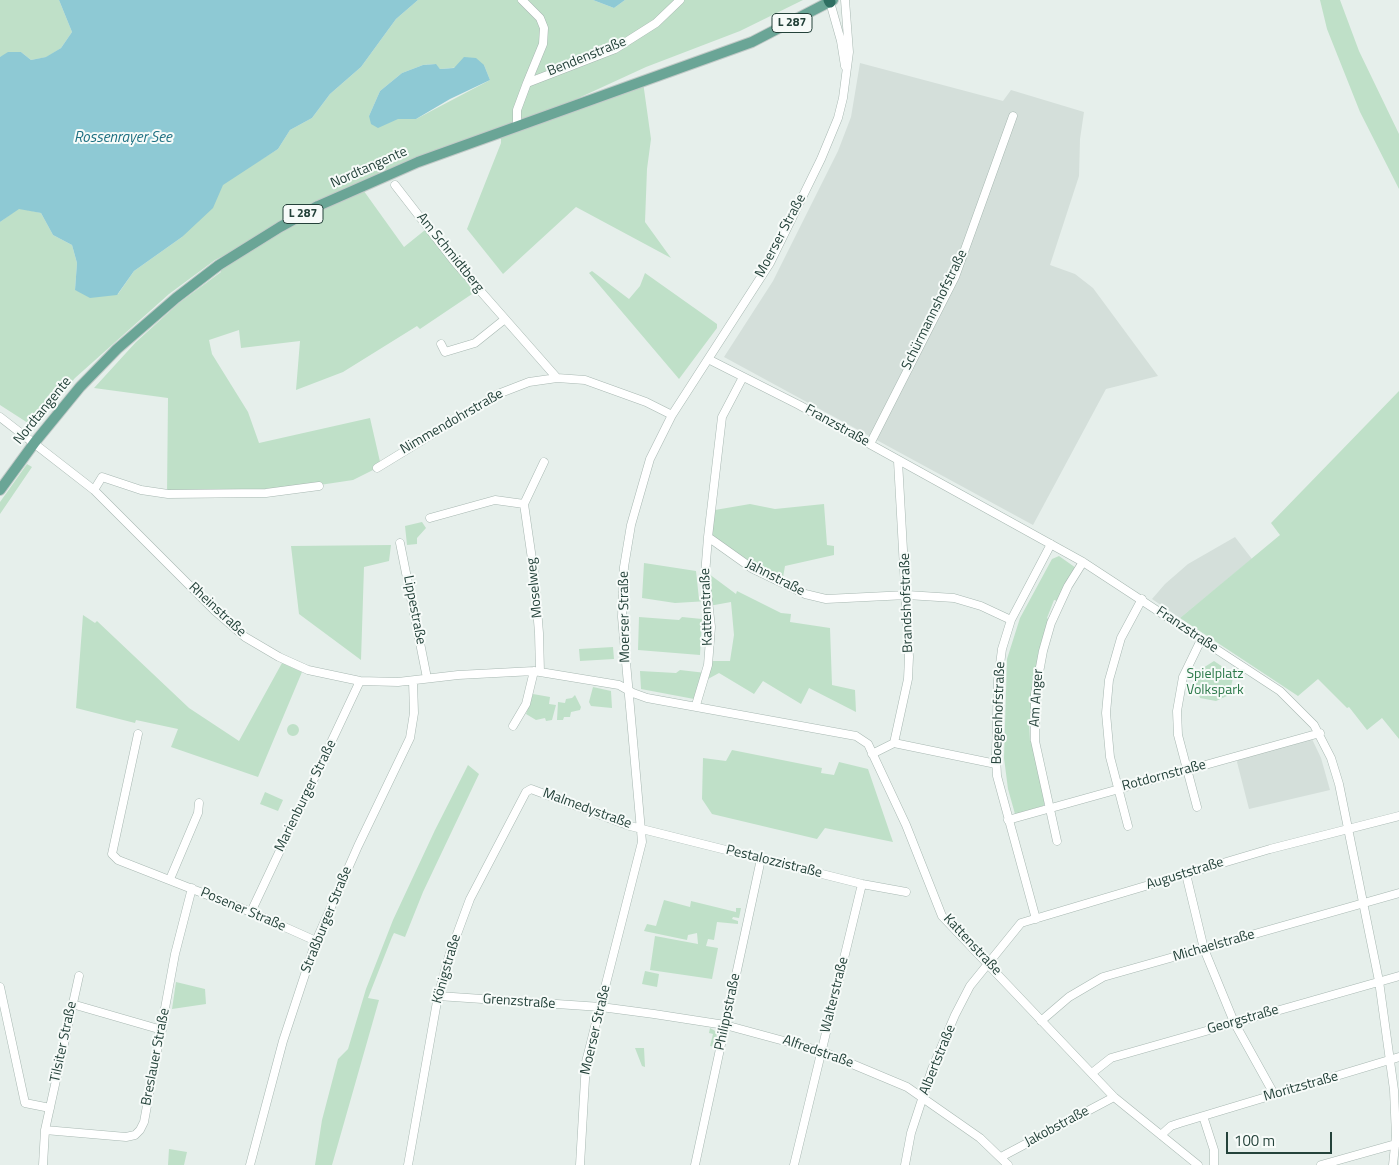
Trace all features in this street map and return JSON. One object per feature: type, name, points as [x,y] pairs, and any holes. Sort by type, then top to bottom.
[{"type":"main road","name":"Nordtangente","points":[[0,490],[35,442],[80,386],[117,349],[176,298],[219,265],[318,206],[418,162],[752,42],[831,1]]},
{"type":"street","points":[[517,126],[517,110],[543,44],[544,28],[540,18],[522,0]]},
{"type":"street","name":"Bendenstraße","points":[[527,82],[615,49],[656,24],[680,0]]},
{"type":"street","name":"Moerser Straße","points":[[580,1165],[585,1074],[642,842],[642,828],[636,793],[622,617],[624,567],[631,525],[650,459],[672,415],[770,263],[835,126],[846,83],[849,39],[845,0]]},
{"type":"street","name":"Moerser Straße","points":[[831,1],[841,41],[846,83]]},
{"type":"street","name":"Schürmannshofstraße","points":[[870,444],[955,277],[1013,116]]},
{"type":"street","name":"Am Schmidtberg","points":[[395,185],[454,261],[557,378]]},
{"type":"street","points":[[441,344],[445,352],[475,343],[506,319]]},
{"type":"street","name":"Franzstraße","points":[[708,359],[800,405],[1083,562],[1280,691],[1320,733],[1335,770],[1395,1059],[1397,1144],[1393,1165]]},
{"type":"street","points":[[708,537],[722,418],[743,377]]},
{"type":"street","name":"Nimmendohrstraße","points":[[377,468],[498,394],[529,382],[557,378],[585,380],[646,402],[672,415]]},
{"type":"street","points":[[0,417],[35,442]]},
{"type":"street","name":"Rheinstraße","points":[[35,442],[94,490],[214,610],[245,637],[279,658],[308,670],[360,681],[398,682],[426,678],[537,672],[608,683],[628,689]]},
{"type":"street","name":"Brandshofstraße","points":[[894,743],[908,679],[907,595],[898,461]]},
{"type":"street","points":[[430,518],[495,500],[524,504],[544,462]]},
{"type":"street","points":[[94,490],[102,477],[141,490],[168,494],[266,493],[319,486]]},
{"type":"street","name":"Moselweg","points":[[524,504],[536,594],[537,672]]},
{"type":"street","name":"Jahnstraße","points":[[708,537],[754,569],[805,594],[826,599],[907,595],[954,598],[981,606],[1011,620]]},
{"type":"street","name":"Kattenstraße","points":[[696,705],[708,665],[711,627],[705,575],[708,537]]},
{"type":"street","name":"Lippestraße","points":[[400,543],[426,678]]},
{"type":"street","name":"Boegenhofstraße","points":[[1036,918],[1008,820],[996,764],[998,669],[1011,620],[1052,544]]},
{"type":"street","name":"Am Anger","points":[[1057,841],[1035,741],[1036,681],[1051,623],[1068,586],[1083,562]]},
{"type":"street","points":[[1128,826],[1110,756],[1106,726],[1109,680],[1121,638],[1142,599]]},
{"type":"street","points":[[1197,807],[1178,735],[1177,703],[1183,677],[1202,640]]},
{"type":"street","points":[[513,726],[526,704],[537,672]]},
{"type":"street","name":"Marienburger Straße","points":[[251,912],[360,681]]},
{"type":"street","name":"Straßburger Straße","points":[[250,1165],[283,1042],[316,941],[358,846],[410,738],[414,713],[413,681]]},
{"type":"street","name":"Kattenstraße","points":[[628,689],[647,698],[696,705],[856,736],[868,744],[906,825],[942,916],[1114,1096],[1198,1165]]},
{"type":"street","name":"Rotdornstraße","points":[[1008,820],[1048,807],[1320,733]]},
{"type":"street","name":"Posener Straße","points":[[138,734],[112,854],[118,860],[251,912],[316,941]]},
{"type":"street","points":[[872,754],[894,743],[996,764]]},
{"type":"street","name":"Malmedystraße","points":[[531,789],[630,826],[642,828]]},
{"type":"street","name":"Königstraße","points":[[408,1165],[438,996],[450,953],[470,899],[522,799],[526,792],[531,789]]},
{"type":"street","points":[[170,879],[198,813],[200,803]]},
{"type":"street","name":"Auguststraße","points":[[989,964],[1021,923],[1186,874],[1399,816]]},
{"type":"street","name":"Pestalozzistraße","points":[[642,828],[862,884],[906,892]]},
{"type":"street","name":"Philippstraße","points":[[695,1165],[761,859]]},
{"type":"street","points":[[1186,874],[1204,949],[1234,1022],[1274,1094]]},
{"type":"street","name":"Walterstraße","points":[[794,1165],[862,884]]},
{"type":"street","name":"Breslauer Straße","points":[[45,1130],[126,1137],[135,1135],[144,1122],[175,954],[192,888]]},
{"type":"street","name":"Michaelstraße","points":[[1041,1021],[1069,997],[1103,978],[1399,894]]},
{"type":"street","name":"Albertstraße","points":[[905,1165],[911,1133],[932,1069],[970,986],[989,964]]},
{"type":"street","name":"Tilsiter Straße","points":[[43,1165],[45,1130],[79,976]]},
{"type":"street","name":"Georgstraße","points":[[1092,1073],[1111,1058],[1399,976]]},
{"type":"street","points":[[0,987],[25,1103],[50,1108]]},
{"type":"street","name":"Grenzstraße","points":[[438,996],[601,1007]]},
{"type":"street","points":[[72,1004],[162,1030]]},
{"type":"street","name":"Alfredstraße","points":[[601,1007],[726,1025],[821,1051],[908,1087],[1001,1157],[1008,1165]]},
{"type":"street","name":"Moritzstraße","points":[[1161,1135],[1172,1126],[1395,1059]]},
{"type":"street","name":"Jakobstraße","points":[[1001,1157],[1114,1096]]},
{"type":"street","points":[[1203,1116],[1214,1150],[1214,1165]]},
{"type":"street","points":[[1321,1165],[1397,1144]]},
{"type":"shaded area","points":[[860,63],[1003,101],[1011,90],[1084,112],[1080,139],[1079,176],[1050,265],[1075,274],[1093,288],[1158,376],[1106,389],[1033,525],[724,357],[773,281],[838,151],[851,117]]},
{"type":"shaded area","points":[[1235,537],[1252,559],[1180,618],[1152,599],[1165,584],[1188,564]]},
{"type":"shaded area","points":[[1312,739],[1321,758],[1330,790],[1249,809],[1237,762],[1239,758]]},
{"type":"green space","points":[[0,0],[59,0],[72,32],[61,48],[47,57],[31,60],[21,52],[0,57]]},
{"type":"green space","points":[[418,0],[593,0],[614,8],[625,0],[803,0],[740,31],[646,67],[533,119],[643,82],[651,139],[647,169],[645,222],[671,258],[576,207],[503,274],[467,229],[501,143],[501,131],[361,187],[404,247],[425,230],[475,292],[420,329],[417,326],[343,372],[296,390],[300,341],[241,348],[239,330],[209,340],[212,354],[248,412],[259,443],[370,418],[381,466],[353,480],[273,492],[167,494],[168,398],[94,388],[136,342],[179,303],[221,272],[219,265],[272,231],[215,260],[169,294],[75,378],[37,422],[28,423],[0,405],[0,222],[19,208],[41,213],[53,235],[72,245],[77,263],[75,290],[118,294],[134,271],[182,237],[223,183],[278,149],[290,130],[312,118],[330,94],[361,67],[396,19]],"holes":[[[435,64],[440,69],[484,65],[490,80],[416,119],[369,116],[380,91],[402,73],[423,65]]]},
{"type":"green space","points":[[1320,0],[1340,0],[1359,51],[1399,134],[1399,189],[1360,112],[1327,29]]},
{"type":"green space","points":[[592,271],[629,299],[640,286],[645,273],[717,324],[717,328],[679,379],[589,273]]},
{"type":"green space","points":[[1399,391],[1399,739],[1382,718],[1367,730],[1349,707],[1347,708],[1318,679],[1298,696],[1180,618],[1280,535],[1271,523]]},
{"type":"green space","points":[[27,464],[32,467],[0,514],[0,502]]},
{"type":"green space","points":[[750,504],[775,509],[824,504],[827,545],[834,546],[834,555],[785,566],[782,583],[711,540],[715,510]]},
{"type":"green space","points":[[422,522],[426,528],[417,538],[417,544],[407,545],[405,526]]},
{"type":"green space","points":[[391,545],[389,561],[364,567],[361,660],[299,614],[291,546]]},
{"type":"green space","points":[[1059,556],[1076,568],[1058,601],[1054,600],[1047,618],[1050,620],[1038,659],[1033,692],[1032,720],[1029,720],[1030,741],[1033,741],[1046,802],[1043,806],[1015,814],[1008,789],[1004,758],[1007,659],[1020,618],[1052,559]]},
{"type":"green space","points":[[644,563],[696,571],[699,599],[708,601],[675,603],[642,598]]},
{"type":"green space","points":[[705,571],[736,594],[737,591],[781,613],[791,614],[790,622],[830,628],[832,685],[855,690],[856,712],[809,688],[801,704],[763,681],[754,694],[719,673],[708,679],[712,661],[730,661],[734,635],[731,602],[709,606]]},
{"type":"green space","points":[[83,615],[95,623],[97,621],[189,708],[239,741],[282,663],[302,672],[258,777],[171,747],[178,729],[136,720],[135,723],[76,708]]},
{"type":"green space","points":[[639,617],[679,620],[682,617],[702,619],[700,655],[638,650]]},
{"type":"green space","points":[[613,647],[614,659],[580,661],[579,649]]},
{"type":"green space","name":"Spielplatz Volkspark","points":[[1214,661],[1232,673],[1233,678],[1229,695],[1216,701],[1200,698],[1196,685],[1203,668]]},
{"type":"green space","points":[[680,670],[706,673],[694,699],[641,689],[640,671],[676,673]]},
{"type":"green space","points":[[593,687],[611,691],[612,708],[591,706],[589,702]]},
{"type":"green space","points":[[533,694],[550,697],[549,704],[556,705],[552,720],[546,721],[545,718],[536,720],[526,714]]},
{"type":"green space","points":[[575,695],[581,707],[580,710],[571,712],[570,717],[557,720],[558,702],[565,703],[566,699],[572,698]]},
{"type":"green space","points":[[291,724],[295,724],[299,730],[295,736],[291,736],[287,732],[287,728]]},
{"type":"green space","points":[[732,750],[822,768],[821,773],[834,775],[839,762],[868,769],[893,842],[825,828],[817,839],[712,814],[702,799],[703,758],[726,761]]},
{"type":"green space","points":[[468,765],[479,774],[423,892],[405,937],[394,933],[368,998],[379,1000],[332,1165],[315,1165],[322,1120],[338,1059],[348,1049],[366,989],[393,920]]},
{"type":"green space","points":[[265,792],[283,800],[278,811],[260,804]]},
{"type":"green space","points":[[664,900],[690,907],[691,901],[736,912],[736,908],[741,908],[739,918],[733,917],[732,919],[738,921],[738,924],[717,922],[714,940],[708,939],[706,946],[718,948],[712,979],[650,970],[655,936],[698,944],[697,933],[688,935],[687,940],[644,931],[647,924],[656,926]]},
{"type":"green space","points":[[645,971],[659,974],[657,987],[642,984]]},
{"type":"green space","points":[[176,982],[205,989],[206,1004],[172,1009]]},
{"type":"green space","points":[[710,1028],[717,1032],[715,1047],[710,1046],[713,1034],[709,1033]]},
{"type":"green space","points":[[635,1048],[644,1048],[645,1067],[642,1066]]},
{"type":"green space","points":[[169,1149],[187,1152],[184,1165],[168,1165]]},
{"type":"water","name":"Rossenrayer See","points":[[59,0],[418,0],[396,19],[361,67],[330,94],[312,118],[290,130],[278,149],[223,185],[213,208],[182,237],[134,271],[117,295],[90,298],[75,290],[77,263],[72,245],[53,235],[41,213],[19,209],[0,222],[0,57],[8,52],[21,52],[31,60],[46,57],[61,48],[72,32]]},
{"type":"water","points":[[593,0],[625,0],[614,8]]},
{"type":"water","points":[[464,57],[476,58],[484,65],[490,80],[450,99],[416,119],[398,119],[378,128],[371,124],[369,116],[380,91],[402,73],[423,65],[436,64],[440,69],[454,68]]}]
